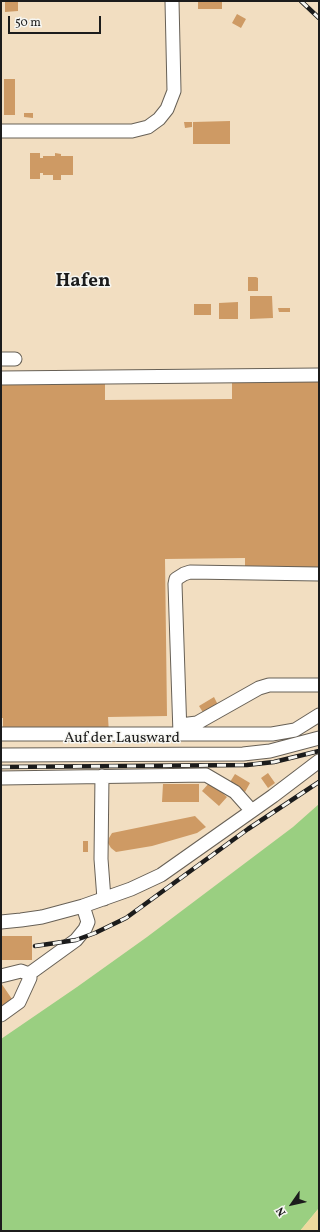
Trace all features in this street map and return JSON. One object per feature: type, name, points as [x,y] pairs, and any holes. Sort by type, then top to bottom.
[{"type":"street","points":[[3,133],[132,131],[148,127],[159,119],[167,109],[174,91],[172,1]]},
{"type":"street","points":[[1,359],[14,359]]},
{"type":"street","points":[[1,378],[319,375]]},
{"type":"street","points":[[180,729],[176,579],[190,572],[319,574]]},
{"type":"street","points":[[180,729],[197,723],[259,688],[269,685],[319,685]]},
{"type":"street","points":[[1,734],[180,729],[272,734],[295,730],[319,715]]},
{"type":"street","name":"Auf der Lausward","points":[[1,755],[243,754],[270,751],[319,738]]},
{"type":"street","points":[[1,922],[42,917],[104,900],[161,875],[273,796],[319,761]]},
{"type":"street","points":[[1,778],[206,775],[235,792],[252,810]]},
{"type":"street","points":[[102,776],[101,859],[104,900]]},
{"type":"street","points":[[29,974],[76,940],[85,929],[88,922],[83,906]]},
{"type":"street","points":[[1,976],[21,971],[29,974]]},
{"type":"street","points":[[1,1015],[19,1002],[30,978],[29,974]]},
{"type":"green space","points":[[319,804],[319,1208],[300,1231],[1,1231],[1,1039],[147,937],[293,827]]},
{"type":"sand","points":[[319,1208],[319,1231],[300,1231]]},
{"type":"building","points":[[5,1],[18,1],[18,11],[5,12]]},
{"type":"building","points":[[198,1],[222,1],[222,9],[198,9]]},
{"type":"building","points":[[237,14],[246,19],[241,28],[232,23]]},
{"type":"building","points":[[4,79],[15,79],[15,115],[4,115]]},
{"type":"building","points":[[24,113],[33,113],[33,118],[24,117]]},
{"type":"building","points":[[230,121],[230,144],[193,144],[193,122]]},
{"type":"building","points":[[184,122],[192,122],[192,127],[185,128]]},
{"type":"building","points":[[30,153],[40,153],[40,158],[43,158],[43,156],[55,156],[55,153],[61,154],[61,156],[73,156],[73,175],[61,175],[61,180],[53,180],[53,175],[43,175],[43,173],[40,173],[40,179],[30,179]]},
{"type":"building","points":[[248,277],[258,278],[258,291],[248,291]]},
{"type":"building","points":[[250,296],[272,296],[273,318],[250,319]]},
{"type":"building","points":[[238,302],[238,319],[219,319],[219,303]]},
{"type":"building","points":[[194,304],[211,304],[211,315],[194,315]]},
{"type":"building","points":[[278,308],[290,308],[290,312],[279,312]]},
{"type":"building","points":[[319,378],[319,577],[245,577],[245,558],[165,559],[167,716],[108,717],[109,734],[3,734],[3,718],[1,718],[1,381],[105,380],[105,400],[232,399],[232,379]]},
{"type":"building","points":[[214,697],[218,705],[204,714],[199,706]]},
{"type":"building","points":[[268,773],[275,783],[268,788],[261,778]]},
{"type":"building","points":[[235,774],[250,783],[245,792],[230,782]]},
{"type":"building","points":[[210,782],[227,797],[219,806],[202,791]]},
{"type":"building","points":[[163,784],[199,784],[199,802],[162,802]]},
{"type":"building","points":[[195,816],[206,827],[197,833],[152,846],[116,852],[108,843],[112,833]]},
{"type":"building","points":[[83,841],[88,841],[88,852],[83,852]]},
{"type":"building","points":[[1,936],[32,936],[32,960],[1,960]]},
{"type":"building","points":[[1,983],[14,1002],[1,1012]]},
{"type":"railway","points":[[301,1],[319,18]]},
{"type":"railway","points":[[1,767],[247,765],[274,762],[319,751]]},
{"type":"railway","points":[[35,946],[76,940],[95,933],[126,918],[248,829],[319,782]]},
{"type":"district","name":"Hafen","points":[[83,283]]}]
